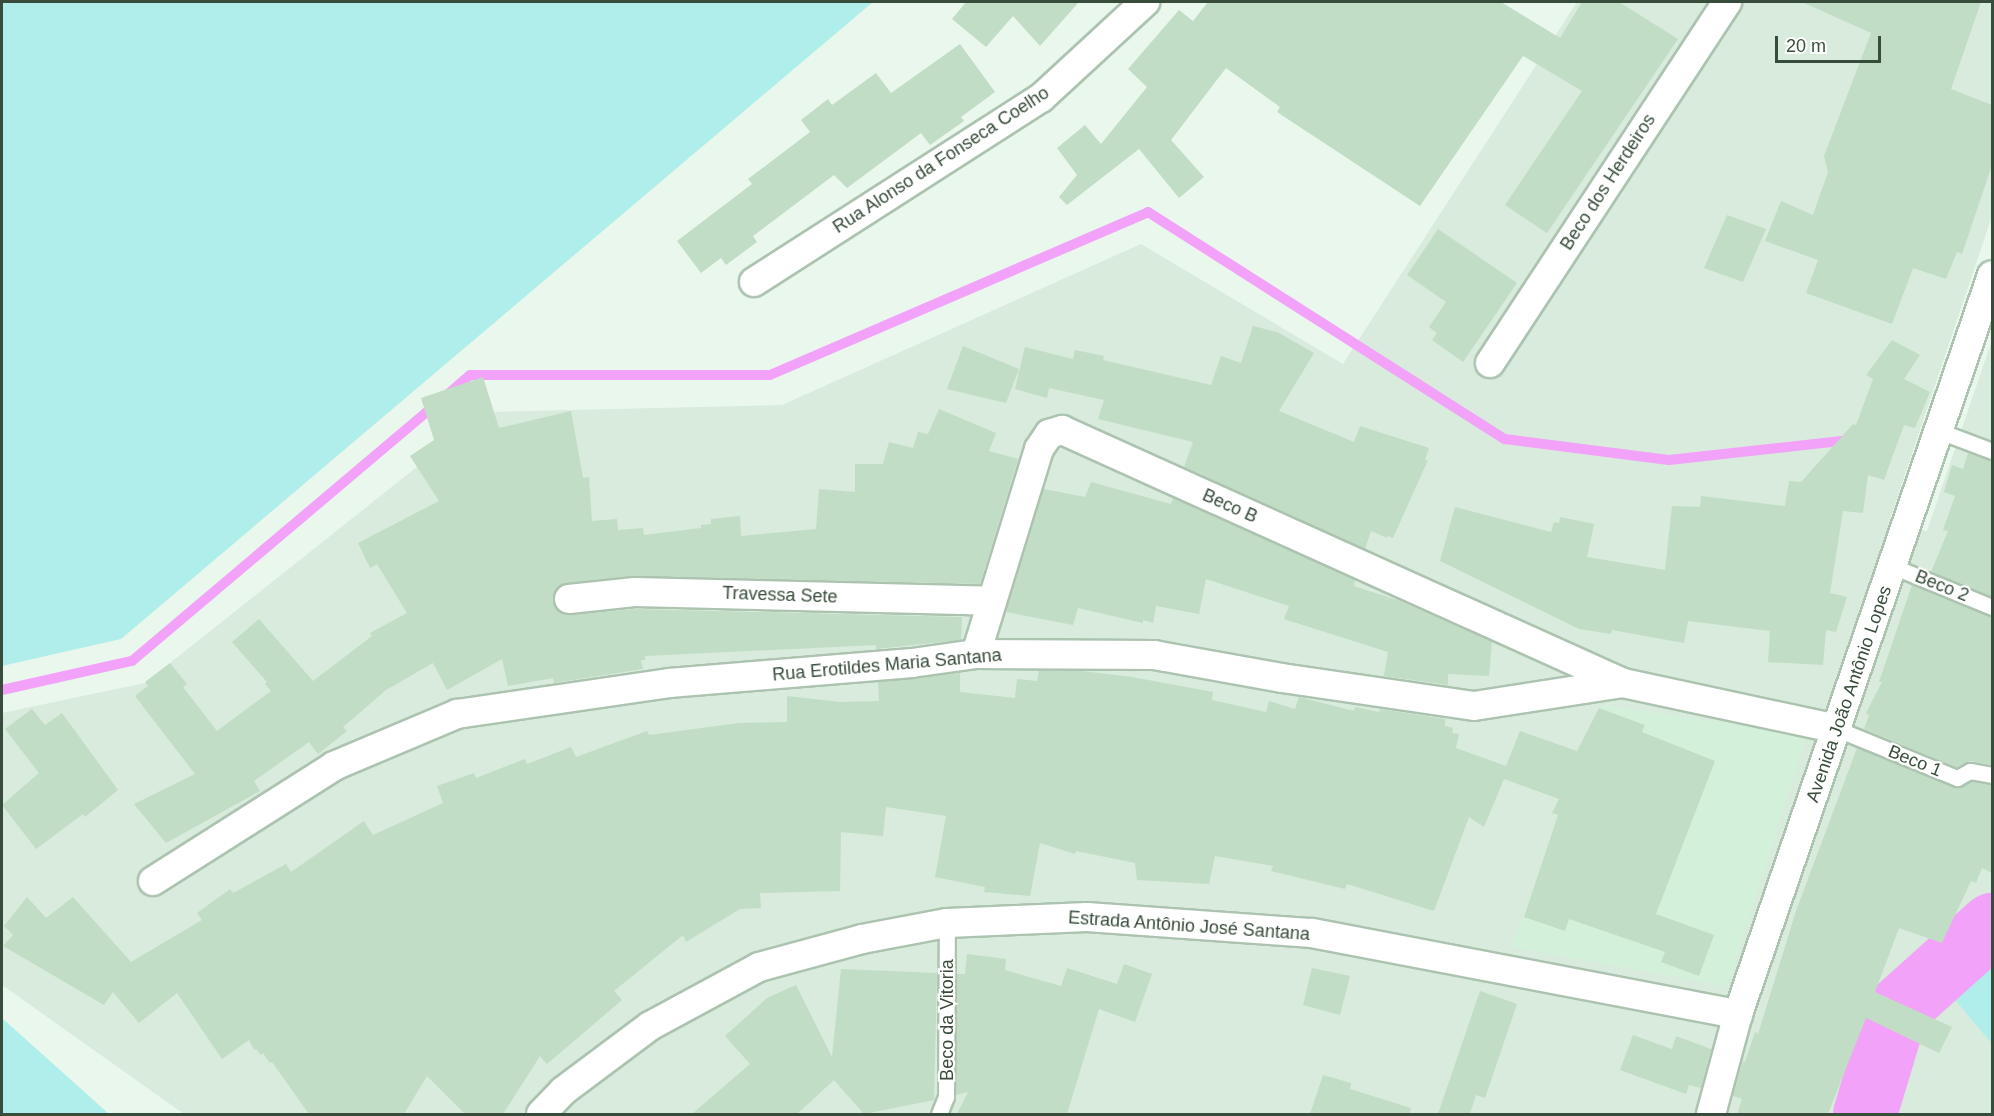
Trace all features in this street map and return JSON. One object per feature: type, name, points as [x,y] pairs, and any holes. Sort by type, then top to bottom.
[{"type":"street","name":"Rua Alonso da Fonseca Coelho","points":[[754,282],[1041,98],[1145,2]]},
{"type":"street","name":"Beco dos Herdeiros","points":[[1490,363],[1727,2]]},
{"type":"street","name":"Avenida João Antônio Lopes","points":[[1711,1114],[1738,1014],[1992,275]]},
{"type":"street","name":"Beco B","points":[[976,654],[1039,449],[1049,434],[1062,430],[1623,682]]},
{"type":"street","name":"Travessa Sete","points":[[569,599],[635,592],[992,601]]},
{"type":"street","name":"Rua Erotildes Maria Santana","points":[[153,881],[334,766],[457,714],[669,684],[912,663],[976,654],[1154,655],[1282,678],[1474,706],[1623,682],[1837,729]]},
{"type":"street","name":"Estrada Antônio José Santana","points":[[541,1114],[562,1090],[650,1026],[759,967],[862,939],[947,923],[1087,917],[1312,933],[1738,1014]]},
{"type":"lane","points":[[1939,430],[1992,451]]},
{"type":"lane","name":"Beco 2","points":[[1892,566],[1992,607]]},
{"type":"lane","name":"Beco 1","points":[[1837,729],[1957,778],[1970,771],[1992,775]]},
{"type":"lane","name":"Beco da Vitoria","points":[[939,1114],[946,1097],[947,923]]},
{"type":"shaded area","points":[[2,2],[873,2],[121,639],[2,666]]},
{"type":"shaded area","points":[[1577,2],[1992,2],[1992,216],[1888,525],[1927,531],[1992,340],[1992,957],[1952,995],[1992,1044],[1992,1114],[184,1114],[2,985],[2,713],[145,683],[486,412],[782,405],[1141,244],[1343,364]]},
{"type":"shaded area","points":[[1601,705],[1807,735],[1727,986],[1512,947]]},
{"type":"shaded area","points":[[1992,957],[1992,1044],[1951,995]]},
{"type":"shaded area","points":[[2,1018],[109,1114],[2,1114]]},
{"type":"building","points":[[966,2],[1079,2],[1040,46],[1013,16],[986,47],[952,19]]},
{"type":"building","points":[[1208,2],[1501,2],[1560,38],[1582,2],[1619,2],[1678,39],[1547,233],[1505,205],[1582,91],[1523,56],[1420,206],[1277,112],[1280,107],[1226,68],[1171,140],[1204,177],[1179,198],[1139,149],[1067,205],[1059,197],[1077,175],[1057,148],[1085,125],[1101,144],[1147,87],[1128,69],[1179,10],[1193,21]]},
{"type":"building","points":[[1802,2],[1981,2],[1951,89],[1992,105],[1992,165],[1962,254],[1957,252],[1946,279],[1913,268],[1892,324],[1806,293],[1818,260],[1765,241],[1781,201],[1813,215],[1828,172],[1824,156],[1871,33]]},
{"type":"building","points":[[960,44],[995,92],[961,117],[964,121],[930,145],[921,133],[847,188],[834,175],[753,236],[757,242],[726,265],[721,258],[701,273],[677,241],[752,184],[748,179],[810,132],[801,120],[828,99],[832,105],[876,73],[891,93]]},
{"type":"building","points":[[1727,215],[1766,229],[1743,282],[1704,268]]},
{"type":"building","points":[[1438,229],[1517,283],[1463,362],[1432,340],[1437,333],[1429,327],[1446,302],[1407,275]]},
{"type":"building","points":[[1253,326],[1277,332],[1314,353],[1279,411],[1354,442],[1360,426],[1429,448],[1425,460],[1428,460],[1393,538],[1388,536],[1387,538],[1371,531],[1365,549],[1184,467],[1193,442],[1098,419],[1104,400],[1049,388],[1047,398],[1015,389],[1025,347],[1073,359],[1075,350],[1104,356],[1103,360],[1211,385],[1221,356],[1241,363]]},
{"type":"building","points":[[1892,340],[1920,355],[1904,379],[1930,392],[1915,428],[1904,425],[1884,480],[1868,475],[1863,513],[1843,511],[1830,593],[1847,597],[1836,632],[1826,630],[1823,665],[1768,662],[1770,631],[1688,621],[1684,643],[1612,630],[1611,634],[1579,629],[1440,561],[1455,507],[1551,532],[1554,522],[1559,523],[1560,517],[1594,524],[1587,557],[1665,570],[1672,506],[1700,507],[1701,496],[1785,506],[1789,481],[1801,482],[1853,424],[1856,425],[1873,379],[1866,375]]},
{"type":"building","points":[[963,346],[1019,369],[1006,403],[947,389]]},
{"type":"building","points":[[483,377],[499,428],[571,411],[583,478],[589,477],[592,521],[617,519],[618,530],[643,528],[644,535],[701,528],[701,525],[711,524],[711,519],[740,516],[741,536],[816,529],[819,489],[855,492],[855,464],[883,464],[889,442],[913,448],[918,432],[928,434],[939,409],[996,433],[989,451],[1018,459],[980,584],[635,576],[567,583],[554,592],[553,600],[556,609],[570,615],[636,609],[962,617],[961,640],[876,649],[876,645],[645,656],[645,660],[641,660],[643,669],[554,683],[553,678],[508,686],[502,659],[447,690],[433,663],[386,690],[343,727],[347,731],[318,754],[309,742],[254,781],[260,791],[166,843],[134,804],[195,774],[135,696],[148,686],[145,682],[170,663],[187,684],[183,687],[217,731],[271,691],[265,684],[267,682],[232,642],[259,619],[313,681],[372,636],[370,633],[407,613],[377,564],[370,568],[358,543],[439,501],[410,456],[434,440],[421,398]]},
{"type":"building","points":[[1968,453],[1992,461],[1992,597],[1931,572],[1948,531],[1943,530],[1955,496],[1944,492],[1952,465],[1963,469]]},
{"type":"building","points":[[1091,482],[1171,504],[1173,498],[1355,580],[1354,586],[1400,601],[1492,642],[1489,676],[1448,674],[1448,685],[1384,676],[1388,652],[1284,619],[1289,606],[1206,579],[1199,614],[1156,606],[1153,623],[1143,620],[1143,623],[1078,608],[1073,625],[1006,612],[1044,489],[1085,497]]},
{"type":"building","points":[[1912,585],[1992,617],[1992,765],[1971,761],[1956,767],[1864,729],[1869,715],[1866,713],[1882,682],[1879,682]]},
{"type":"building","points":[[1039,671],[1082,671],[1132,677],[1213,692],[1212,700],[1266,712],[1269,701],[1295,709],[1299,697],[1354,711],[1355,707],[1379,712],[1380,709],[1445,719],[1445,726],[1453,728],[1452,733],[1459,734],[1456,748],[1506,766],[1520,731],[1577,751],[1599,708],[1645,725],[1642,732],[1715,761],[1656,914],[1714,935],[1699,976],[1661,962],[1665,952],[1569,919],[1565,931],[1524,917],[1558,815],[1552,813],[1559,799],[1504,779],[1484,827],[1469,817],[1434,911],[1347,884],[1345,889],[1271,871],[1273,866],[1215,856],[1209,884],[1137,880],[1135,863],[1076,851],[1075,854],[1040,843],[1030,896],[984,892],[985,887],[935,877],[946,816],[886,807],[883,836],[841,832],[840,891],[760,893],[761,908],[740,909],[686,942],[683,935],[614,991],[622,1000],[547,1064],[540,1056],[503,1114],[465,1114],[427,1076],[404,1114],[309,1114],[272,1062],[270,1063],[263,1053],[261,1055],[256,1049],[254,1050],[249,1040],[222,1059],[177,993],[139,1023],[113,992],[104,1005],[3,946],[13,935],[4,926],[27,897],[46,918],[73,897],[131,962],[202,920],[197,913],[230,889],[233,893],[286,864],[291,872],[364,821],[373,835],[443,803],[437,786],[474,773],[476,778],[525,759],[527,764],[571,747],[576,757],[647,731],[649,735],[739,723],[787,722],[787,696],[840,702],[879,701],[878,682],[960,673],[960,692],[1015,698],[1017,679],[1037,681]]},
{"type":"building","points":[[32,709],[45,725],[62,713],[118,790],[85,817],[83,814],[36,849],[2,805],[39,773],[5,729]]},
{"type":"building","points":[[1857,748],[1954,787],[1972,781],[1992,784],[1992,873],[1982,868],[1976,883],[1971,881],[1942,943],[1899,928],[1875,992],[1952,1027],[1939,1053],[1866,1018],[1828,1114],[1737,1114],[1742,1099],[1733,1096],[1743,1061],[1745,1062],[1755,1032],[1758,1034],[1796,911]]},
{"type":"building","points":[[967,954],[1006,959],[1005,970],[1061,986],[1067,968],[1117,984],[1124,964],[1152,974],[1135,1022],[1099,1009],[1067,1114],[957,1114],[968,1092],[956,1095],[956,974],[965,974]]},
{"type":"building","points":[[1312,968],[1350,976],[1340,1015],[1303,1005]]},
{"type":"building","points":[[841,969],[937,973],[934,1100],[864,1114],[834,1080],[797,1114],[692,1114],[750,1064],[725,1036],[767,998],[796,985],[832,1057]]},
{"type":"building","points":[[1480,991],[1517,1004],[1485,1098],[1476,1095],[1470,1114],[1438,1114]]},
{"type":"building","points":[[1633,1035],[1672,1049],[1676,1036],[1711,1049],[1701,1088],[1689,1085],[1686,1094],[1620,1070]]},
{"type":"building","points":[[1323,1075],[1351,1083],[1350,1089],[1411,1108],[1410,1114],[1310,1114]]},
{"type":"waterway","points":[[447,395],[470,375],[770,375],[1148,212],[1505,439],[1669,460],[1849,440]]},
{"type":"waterway","points":[[2,690],[132,661],[435,405]]},
{"type":"waterway","points":[[1865,1114],[1896,1011],[1992,925]]}]
